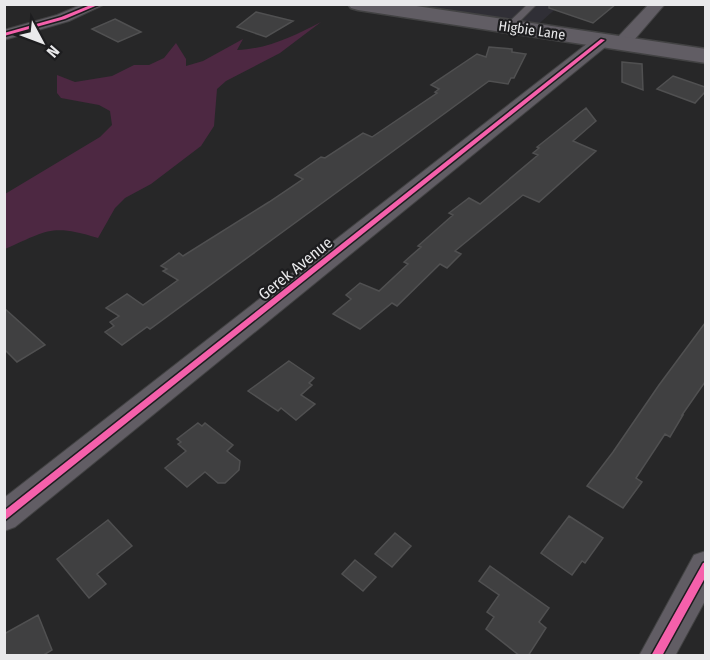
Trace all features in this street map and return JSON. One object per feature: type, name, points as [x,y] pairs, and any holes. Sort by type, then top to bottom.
[{"type":"street","points":[[4,34],[63,18],[98,4]]},
{"type":"street","name":"Higbie Lane","points":[[358,4],[705,56]]},
{"type":"street","name":"Gerek Avenue","points":[[4,517],[658,4]]},
{"type":"street","points":[[656,656],[705,566]]},
{"type":"lane","points":[[510,27],[533,4]]},
{"type":"shaded area","points":[[379,5],[560,5],[534,28]]},
{"type":"shaded area","points":[[321,22],[280,53],[226,81],[217,89],[214,126],[201,146],[151,184],[125,198],[115,208],[98,238],[69,231],[49,231],[5,249],[5,194],[100,137],[112,125],[110,111],[99,105],[61,98],[57,93],[57,75],[75,82],[112,76],[134,65],[149,65],[164,58],[176,43],[186,59],[186,66],[203,61],[243,39],[237,50],[259,47],[291,37]]},
{"type":"building","points":[[549,4],[616,4],[593,23],[549,8]]},
{"type":"building","points":[[256,12],[293,21],[266,37],[237,27]]},
{"type":"building","points":[[115,19],[141,32],[118,42],[92,29]]},
{"type":"building","points":[[489,47],[512,49],[512,52],[526,54],[514,78],[511,78],[508,84],[489,81],[150,329],[147,327],[122,345],[105,332],[114,326],[110,322],[119,316],[106,308],[127,294],[143,305],[178,280],[163,271],[167,269],[161,266],[179,253],[183,256],[303,179],[295,175],[321,157],[325,158],[363,133],[372,137],[437,93],[435,92],[439,89],[431,85],[477,54],[486,57]]},
{"type":"building","points":[[622,62],[642,64],[643,90],[622,82]]},
{"type":"building","points":[[673,76],[705,87],[705,92],[695,103],[657,89]]},
{"type":"building","points":[[586,108],[596,121],[573,141],[596,151],[539,202],[523,195],[455,251],[461,254],[447,268],[440,264],[397,306],[392,303],[360,329],[333,314],[351,299],[346,295],[360,283],[379,291],[408,264],[404,262],[421,247],[418,246],[453,215],[449,213],[469,198],[480,204],[538,155],[533,153],[539,148],[537,147]]},
{"type":"building","points":[[4,308],[45,345],[17,362],[4,349]]},
{"type":"building","points":[[705,323],[705,382],[670,437],[665,434],[636,478],[642,482],[623,508],[587,486]]},
{"type":"building","points":[[289,361],[314,378],[309,383],[312,385],[301,395],[315,404],[296,420],[281,408],[278,411],[248,391]]},
{"type":"building","points":[[198,423],[202,426],[205,423],[233,445],[227,451],[240,461],[239,470],[225,483],[218,483],[205,472],[187,487],[165,468],[186,451],[178,444],[181,442],[177,439]]},
{"type":"building","points":[[569,516],[603,538],[585,563],[582,561],[572,575],[541,553]]},
{"type":"building","points":[[108,520],[132,546],[97,574],[106,584],[89,598],[57,559]]},
{"type":"building","points":[[395,533],[411,546],[392,567],[375,554]]},
{"type":"building","points":[[355,560],[376,577],[363,591],[342,574]]},
{"type":"building","points":[[490,566],[549,608],[539,622],[546,628],[528,656],[520,656],[486,629],[494,617],[487,612],[499,595],[479,581]]},
{"type":"building","points":[[38,615],[52,650],[42,656],[4,656],[4,634]]},
{"type":"cycle path","points":[[4,35],[63,18],[98,4]]},
{"type":"cycle path","points":[[4,517],[603,40]]},
{"type":"cycle path","points":[[656,656],[706,566]]}]
